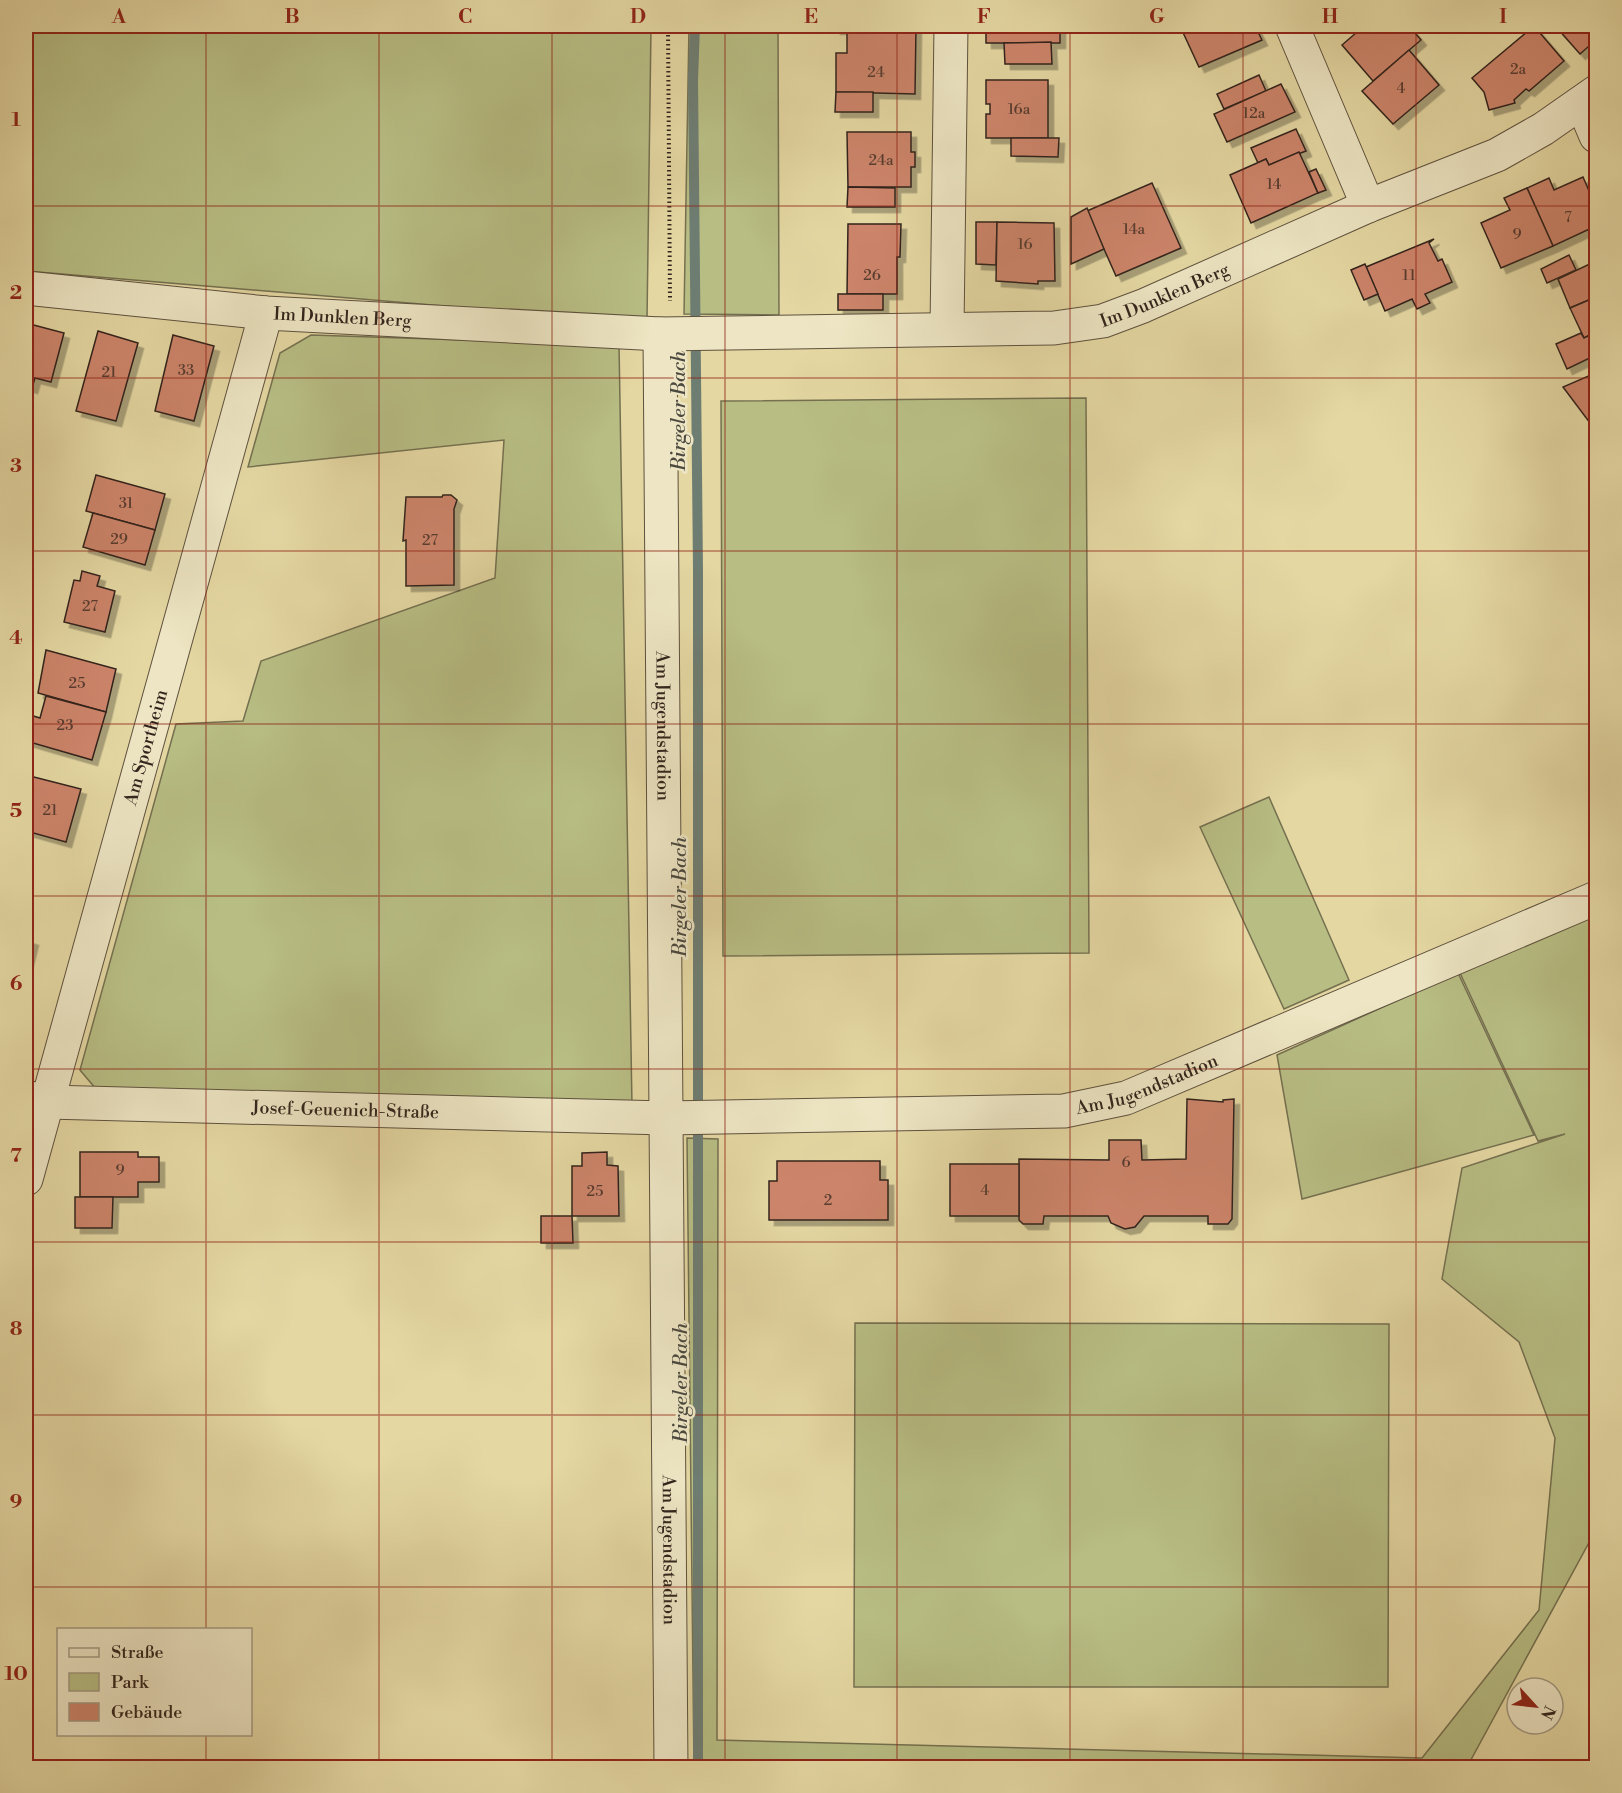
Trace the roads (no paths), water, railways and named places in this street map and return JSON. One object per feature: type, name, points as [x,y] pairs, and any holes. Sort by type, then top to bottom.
[{"type":"street","points":[[947,329],[951,26]]},
{"type":"street","points":[[1292,26],[1368,206]]},
{"type":"street","name":"Im Dunklen Berg","points":[[26,288],[266,313],[685,334],[1054,328],[1103,321],[1143,306],[1368,206],[1497,155],[1589,98],[1596,136]]},
{"type":"street","name":"Am Sportheim","points":[[26,1179],[37,1100],[266,313]]},
{"type":"street","name":"Am Jugendstadion","points":[[671,1767],[688,1118],[685,334]]},
{"type":"street","name":"Am Jugendstadion","points":[[688,1118],[1064,1111],[1094,1106],[1126,1098],[1596,898]]},
{"type":"street","name":"Josef-Geuenich-Straße","points":[[37,1100],[688,1118]]},
{"type":"waterway","name":"Birgeler Bach","points":[[695,26],[693,80],[698,570],[698,1768]]}]
